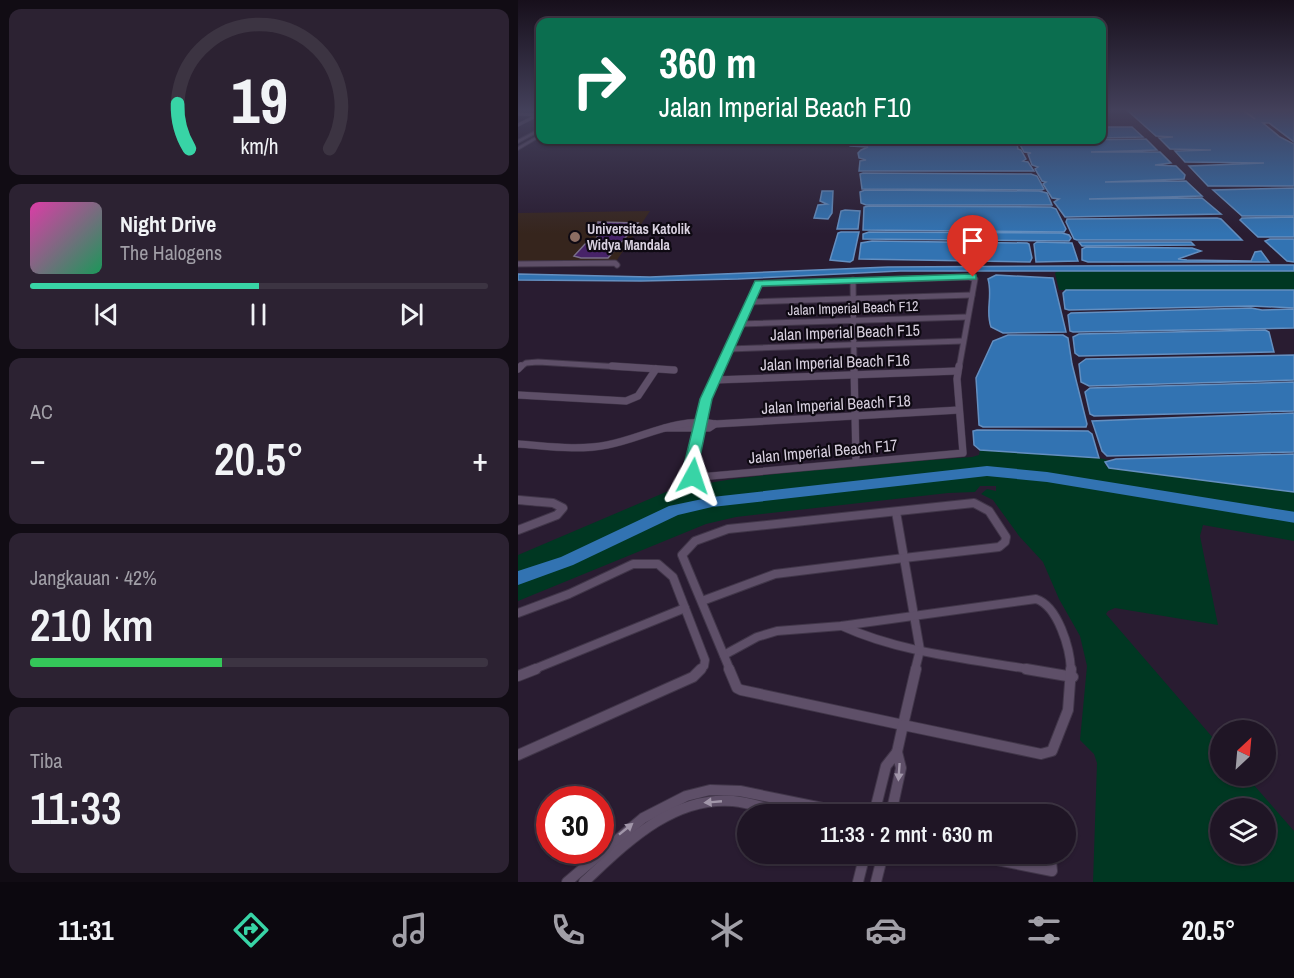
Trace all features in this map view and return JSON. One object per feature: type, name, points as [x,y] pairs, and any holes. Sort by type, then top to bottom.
[{"type":"street","points":[[617,263],[614,267],[518,266],[617,263]]},
{"type":"street","points":[[700,425],[706,399],[739,324],[757,285],[764,282],[971,277],[975,279],[957,371],[959,410]]},
{"type":"street","points":[[853,280],[856,461]]},
{"type":"street","points":[[749,302],[972,295]]},
{"type":"street","name":"Jalan Imperial Beach F12","points":[[739,324],[967,317]]},
{"type":"street","name":"Jalan Imperial Beach F15","points":[[728,349],[963,341]]},
{"type":"street","points":[[518,369],[526,363],[538,362],[674,370]]},
{"type":"street","points":[[518,395],[626,402],[638,396],[656,369]]},
{"type":"street","name":"Jalan Imperial Beach F16","points":[[714,380],[957,371]]},
{"type":"street","name":"Jalan Imperial Beach F18","points":[[518,444],[590,447],[620,442],[664,428],[959,410]]},
{"type":"street","name":"Jalan Imperial Beach F17","points":[[700,425],[689,473],[700,477],[961,453],[964,448],[959,410]]},
{"type":"street","points":[[518,500],[553,503],[563,508],[557,515],[518,530]]},
{"type":"street","points":[[702,601],[764,576],[999,548],[1005,543],[1006,537],[987,507],[981,504],[728,529],[692,543],[684,549],[682,555],[737,688],[745,692],[1041,754],[1052,751],[1060,739],[1073,677],[1070,660],[1052,608],[1045,601],[1036,599],[841,626],[778,631],[757,637],[724,655]]},
{"type":"street","points":[[876,804],[886,766],[897,752],[920,650],[896,512]]},
{"type":"street","points":[[518,613],[569,594],[633,564],[647,563],[666,568],[673,577],[704,660],[700,673],[518,756]]},
{"type":"street","points":[[518,676],[685,609]]},
{"type":"street","points":[[841,626],[868,638],[920,650],[1073,677]]},
{"type":"street","points":[[893,804],[901,768],[897,752]]},
{"type":"street","points":[[567,882],[627,828],[647,814],[694,793],[716,789],[737,790],[804,804]]},
{"type":"street","points":[[584,882],[628,842],[673,812],[694,805],[732,801],[746,804]]},
{"type":"street","points":[[858,882],[862,864]]},
{"type":"street","points":[[876,882],[880,864]]},
{"type":"street","points":[[1017,864],[1052,871],[1051,864]]},
{"type":"shaded area","name":"Universitas Katolik Widya Mandala","points":[[650,211],[617,260],[518,261],[518,213]]},
{"type":"green space","points":[[1058,271],[1294,271],[1294,290],[1059,290],[1055,273]]},
{"type":"green space","points":[[980,450],[1099,458],[1108,460],[1105,465],[1109,468],[1294,492],[1294,541],[1203,525],[1200,536],[1218,625],[1115,608],[1106,614],[1210,734],[1210,786],[1255,786],[1265,798],[1210,798],[1210,864],[1276,864],[1276,810],[1294,831],[1294,882],[1093,882],[1097,763],[1094,754],[1080,740],[1087,666],[1080,636],[1059,599],[1043,562],[1019,536],[993,500],[981,494],[987,489],[996,491],[996,486],[980,486],[975,492],[948,493],[736,517],[706,524],[518,601],[518,555],[666,492],[733,479],[835,467],[979,455]]},
{"type":"water","points":[[860,151],[1022,151],[1026,159],[1023,161],[1028,162],[1034,171],[859,171],[860,161],[866,160],[859,158]]},
{"type":"water","points":[[1175,151],[1294,151],[1294,186],[1208,186],[1189,166],[1264,163],[1185,162]]},
{"type":"water","points":[[1024,152],[1160,152],[1171,163],[1155,165],[1176,166],[1185,175],[1184,179],[1105,182],[1186,181],[1202,196],[1089,199],[1202,198],[1221,214],[1065,217],[1054,202],[1059,199],[1052,198],[1043,184],[1046,182],[1042,181],[1035,169],[1038,167],[1032,165],[1028,154],[1031,153]]},
{"type":"water","points":[[860,174],[1031,174],[1037,176],[1044,189],[862,189]]},
{"type":"water","points":[[1294,188],[1294,216],[1242,216],[1213,190]]},
{"type":"water","points":[[865,190],[1039,191],[1047,193],[1052,205],[866,205],[861,203],[860,192]]},
{"type":"water","points":[[822,191],[833,191],[832,213],[828,219],[814,218],[818,205],[827,204],[820,201]]},
{"type":"water","points":[[864,207],[1051,207],[1056,209],[1066,229],[1064,232],[863,230]]},
{"type":"water","points":[[841,211],[860,211],[858,229],[837,229]]},
{"type":"water","points":[[1294,217],[1294,237],[1258,237],[1240,220],[1242,218]]},
{"type":"water","points":[[1067,219],[1221,219],[1242,240],[1077,240],[1074,239],[1066,222]]},
{"type":"water","points":[[859,232],[853,260],[850,262],[830,260],[838,233]]},
{"type":"water","points":[[869,232],[1062,233],[1071,238],[1069,241],[863,239],[863,234]]},
{"type":"water","points":[[1294,239],[1294,262],[1287,261],[1265,241]]},
{"type":"water","points":[[872,241],[1027,243],[1032,258],[1030,262],[859,259],[861,243]]},
{"type":"water","points":[[1037,242],[1072,243],[1078,261],[1036,262],[1034,244]]},
{"type":"water","points":[[1079,242],[1191,242],[1194,245],[1082,246]]},
{"type":"water","points":[[1086,247],[1192,248],[1201,251],[1178,259],[1187,260],[1251,261],[1255,252],[1261,251],[1269,262],[1088,262],[1082,260],[1082,249]]},
{"type":"water","points":[[1294,265],[1294,271],[900,271],[738,279],[518,280],[518,274],[650,277],[888,267]]},
{"type":"water","points":[[996,275],[1053,278],[1066,332],[1003,333],[991,327],[988,279]]},
{"type":"water","points":[[1066,290],[1294,290],[1294,308],[1252,306],[1069,310],[1065,309],[1063,293]]},
{"type":"water","points":[[1294,309],[1294,328],[1073,332],[1070,331],[1068,315],[1071,313]]},
{"type":"water","points":[[1265,330],[1269,332],[1274,352],[1079,356],[1075,353],[1073,337],[1079,334]]},
{"type":"water","points":[[1008,335],[1063,335],[1068,338],[1086,427],[983,427],[979,425],[976,378],[993,341]]},
{"type":"water","points":[[1294,355],[1294,380],[1089,386],[1081,382],[1079,364],[1086,359]]},
{"type":"water","points":[[1294,382],[1294,411],[1094,416],[1090,414],[1085,392],[1090,388]]},
{"type":"water","points":[[1294,413],[1294,452],[1107,456],[1102,451],[1092,421]]},
{"type":"water","points":[[973,431],[1088,431],[1092,434],[1099,458],[980,450],[974,445]]},
{"type":"water","points":[[1294,454],[1294,492],[1109,468],[1105,462],[1116,459]]},
{"type":"building","points":[[598,222],[638,223],[608,258],[574,256],[585,244],[597,238]]},
{"type":"waterway","points":[[518,578],[567,561],[674,510],[712,502],[987,471],[1047,477],[1295,518]]},
{"type":"place","name":"Universitas Katolik Widya Mandala","points":[[575,237]]},
{"type":"route","points":[[693,476],[689,473],[706,399],[759,283],[973,277]]}]
